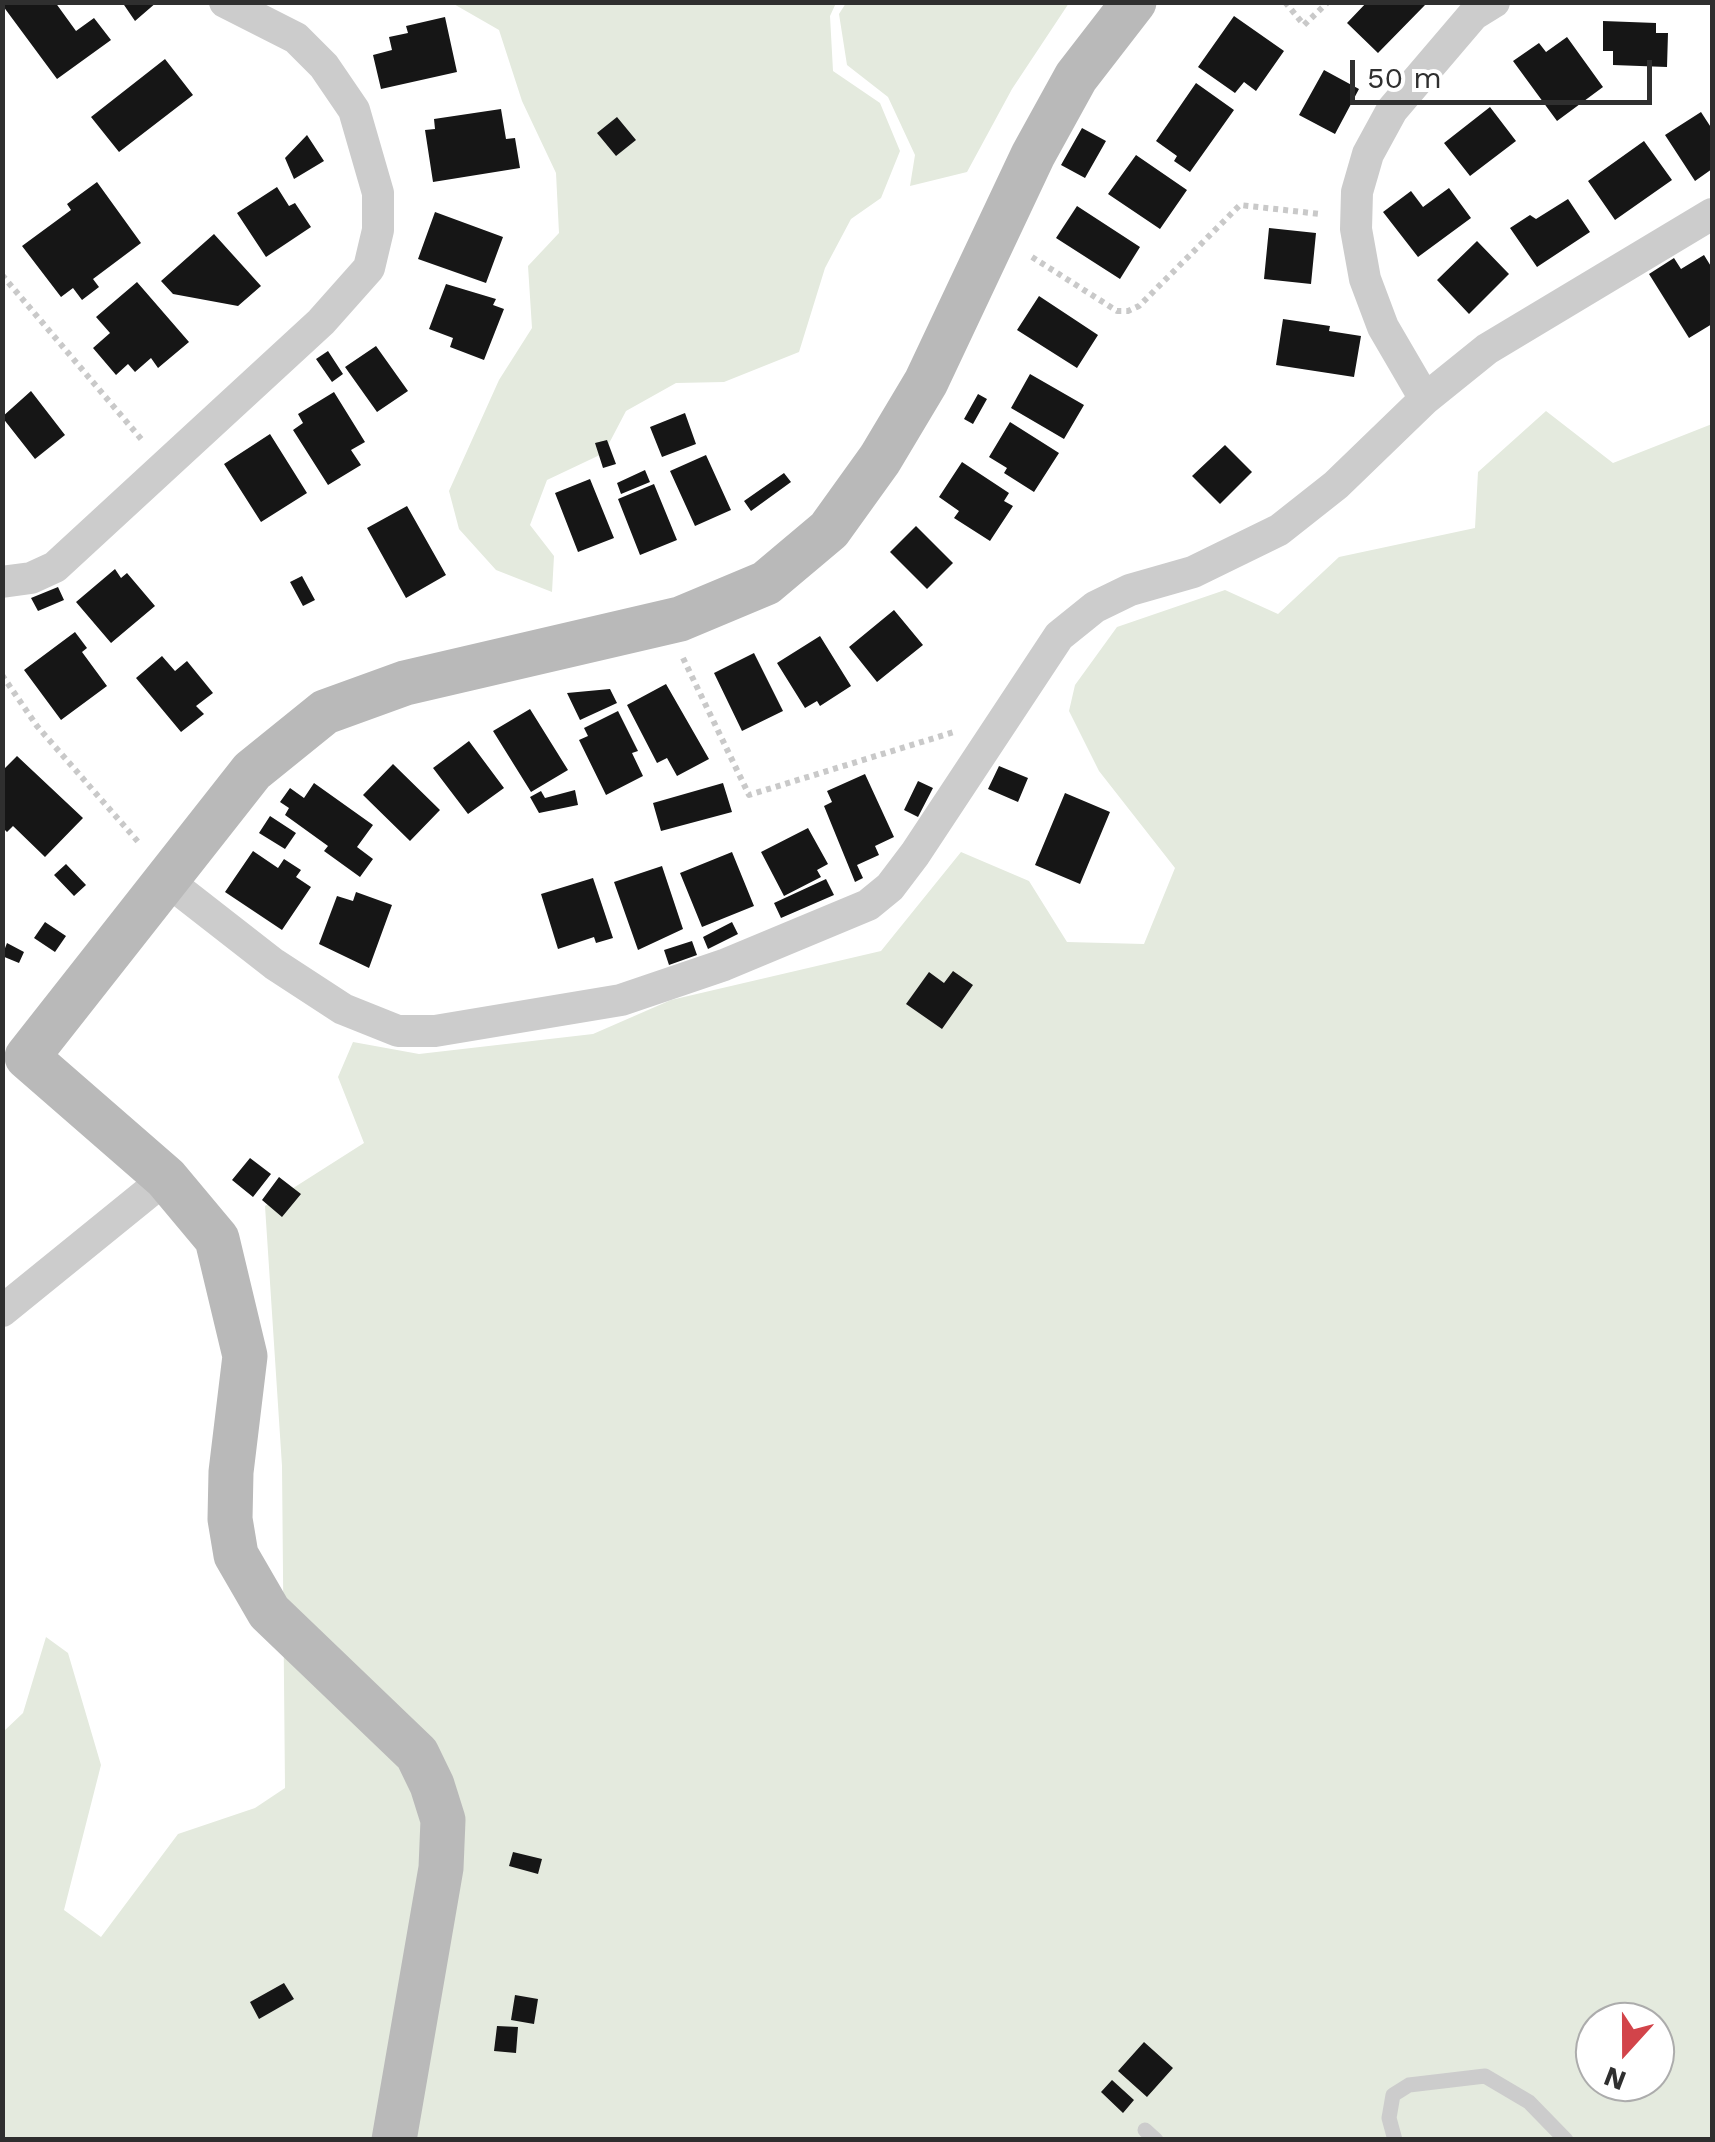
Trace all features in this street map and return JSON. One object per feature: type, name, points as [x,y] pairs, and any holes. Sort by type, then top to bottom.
[{"type":"street","points":[[2,582],[31,578],[55,567],[345,297],[369,268],[378,230],[378,194],[368,146],[354,110],[324,66],[296,38],[225,2]]},
{"type":"street","points":[[394,2140],[441,1868],[442,1820],[416,1754],[269,1612],[236,1555],[230,1519],[230,1472],[245,1356],[217,1239],[166,1178],[14,1048],[168,875],[252,770],[325,712],[406,683],[666,622],[766,583],[829,530],[880,459],[926,382],[1076,77],[1134,2]]},
{"type":"street","points":[[1425,400],[1383,327],[1365,279],[1356,217],[1357,192],[1368,154],[1392,110],[1473,15],[1494,2]]},
{"type":"street","points":[[168,875],[274,964],[365,1022],[398,1031],[435,1031],[621,1000],[724,965],[868,905],[890,887],[916,854],[1059,636],[1095,607],[1130,590],[1221,560],[1280,530],[1336,485],[1425,400],[1516,328],[1712,214]]},
{"type":"street","points":[[2,1311],[166,1178]]},
{"type":"lane","points":[[1395,2140],[1389,2118],[1393,2095],[1409,2085],[1485,2076],[1529,2102],[1566,2140]]},
{"type":"path","points":[[1284,2],[1304,24],[1328,2]]},
{"type":"path","points":[[996,234],[1117,310],[1128,311],[1139,306],[1240,205],[1356,217]]},
{"type":"path","points":[[2,276],[166,467]]},
{"type":"path","points":[[666,622],[749,795],[952,731],[986,750]]},
{"type":"path","points":[[2,676],[37,726],[168,875]]},
{"type":"shaded area","points":[[846,2],[1069,3],[1012,89],[967,172],[910,186],[915,155],[888,97],[847,65],[839,14]]},
{"type":"shaded area","points":[[452,3],[836,3],[830,16],[833,71],[880,103],[900,151],[881,198],[851,219],[825,268],[799,352],[724,382],[676,383],[626,411],[604,453],[547,480],[530,525],[554,556],[552,592],[496,570],[459,529],[449,491],[499,380],[532,328],[528,266],[559,233],[556,173],[522,101],[499,30]]},
{"type":"shaded area","points":[[1546,411],[1613,463],[1712,424],[1712,2139],[3,2140],[3,1732],[23,1713],[46,1637],[68,1653],[101,1765],[64,1910],[101,1937],[178,1834],[255,1808],[285,1788],[282,1466],[265,1206],[364,1143],[338,1077],[353,1042],[419,1054],[593,1034],[671,1000],[881,951],[961,852],[1029,881],[1067,942],[1144,944],[1175,868],[1099,771],[1069,711],[1075,685],[1117,627],[1225,590],[1278,614],[1339,557],[1475,528],[1478,472]]},
{"type":"building","points":[[8,2],[55,2],[76,31],[94,18],[111,40],[57,79],[3,6]]},
{"type":"building","points":[[122,2],[157,2],[135,21]]},
{"type":"building","points":[[1367,2],[1425,5],[1378,53],[1347,23]]},
{"type":"building","points":[[1234,16],[1284,51],[1256,91],[1244,82],[1235,93],[1198,67]]},
{"type":"building","points":[[445,17],[457,72],[381,89],[373,55],[392,50],[389,37],[408,33],[406,26]]},
{"type":"building","points":[[1603,21],[1656,23],[1656,33],[1668,33],[1667,67],[1613,65],[1613,51],[1603,51]]},
{"type":"building","points":[[1567,37],[1603,87],[1557,121],[1513,61],[1539,43],[1546,52]]},
{"type":"building","points":[[165,59],[193,95],[119,152],[91,117]]},
{"type":"building","points":[[1324,70],[1359,89],[1335,134],[1299,115]]},
{"type":"building","points":[[1196,83],[1234,110],[1190,172],[1174,161],[1177,156],[1156,141]]},
{"type":"building","points":[[1490,107],[1516,141],[1470,176],[1444,143]]},
{"type":"building","points":[[501,109],[506,139],[515,138],[520,168],[433,182],[425,130],[435,129],[434,119]]},
{"type":"building","points":[[1701,112],[1712,129],[1712,169],[1695,181],[1665,135]]},
{"type":"building","points":[[617,117],[636,140],[616,156],[597,133]]},
{"type":"building","points":[[1082,128],[1106,141],[1085,178],[1061,165]]},
{"type":"building","points":[[307,135],[324,161],[294,179],[285,158]]},
{"type":"building","points":[[1644,141],[1672,180],[1615,220],[1588,181]]},
{"type":"building","points":[[1136,155],[1187,190],[1160,229],[1108,194]]},
{"type":"building","points":[[97,182],[141,243],[93,279],[99,287],[82,300],[73,288],[61,297],[22,246],[71,210],[67,204]]},
{"type":"building","points":[[277,187],[289,206],[295,203],[311,227],[266,257],[237,213]]},
{"type":"building","points":[[1449,188],[1471,218],[1418,257],[1383,212],[1411,191],[1423,207]]},
{"type":"building","points":[[1568,199],[1590,232],[1537,267],[1510,228],[1530,215],[1536,219]]},
{"type":"building","points":[[1077,206],[1140,247],[1120,279],[1056,238]]},
{"type":"building","points":[[435,212],[503,237],[486,283],[418,259]]},
{"type":"building","points":[[1269,228],[1316,233],[1311,284],[1264,279]]},
{"type":"building","points":[[214,234],[261,286],[238,306],[173,294],[161,281]]},
{"type":"building","points":[[1477,241],[1509,274],[1469,314],[1437,280]]},
{"type":"building","points":[[1704,255],[1712,268],[1712,324],[1689,338],[1649,274],[1674,258],[1681,269]]},
{"type":"building","points":[[137,282],[189,342],[158,368],[151,358],[135,372],[128,364],[116,375],[93,348],[110,333],[96,317]]},
{"type":"building","points":[[446,284],[496,299],[493,305],[504,309],[484,360],[450,347],[453,338],[429,329]]},
{"type":"building","points":[[1039,296],[1098,335],[1077,368],[1017,330]]},
{"type":"building","points":[[1283,319],[1330,326],[1329,331],[1361,336],[1354,377],[1276,365]]},
{"type":"building","points":[[376,346],[408,391],[377,412],[345,367]]},
{"type":"building","points":[[328,351],[343,374],[332,382],[316,359]]},
{"type":"building","points":[[1030,374],[1084,405],[1064,439],[1011,408]]},
{"type":"building","points":[[31,391],[65,435],[35,459],[2,417]]},
{"type":"building","points":[[334,392],[365,442],[351,450],[361,465],[328,485],[293,430],[303,423],[298,414]]},
{"type":"building","points":[[978,394],[987,399],[973,424],[964,419]]},
{"type":"building","points":[[685,413],[696,444],[662,457],[650,427]]},
{"type":"building","points":[[1010,422],[1059,453],[1034,492],[1004,473],[1007,468],[989,457]]},
{"type":"building","points":[[270,434],[307,493],[261,522],[224,464]]},
{"type":"building","points":[[607,440],[616,464],[603,468],[595,443]]},
{"type":"building","points":[[1225,445],[1252,472],[1220,504],[1192,476]]},
{"type":"building","points":[[706,455],[731,510],[695,526],[670,471]]},
{"type":"building","points":[[962,462],[1009,493],[1004,501],[1013,506],[990,541],[954,518],[959,511],[939,497]]},
{"type":"building","points":[[645,470],[650,482],[621,494],[617,483]]},
{"type":"building","points":[[784,473],[791,482],[751,511],[744,501]]},
{"type":"building","points":[[590,479],[614,538],[578,552],[555,493]]},
{"type":"building","points":[[654,484],[677,540],[640,555],[618,499]]},
{"type":"building","points":[[407,506],[446,575],[406,598],[367,528]]},
{"type":"building","points":[[916,526],[953,563],[927,589],[890,552]]},
{"type":"building","points":[[115,569],[121,578],[127,573],[155,606],[111,643],[76,602]]},
{"type":"building","points":[[302,576],[315,600],[303,606],[290,582]]},
{"type":"building","points":[[58,587],[64,600],[38,611],[31,598]]},
{"type":"building","points":[[894,610],[923,645],[877,682],[849,647]]},
{"type":"building","points":[[75,632],[87,648],[82,652],[107,686],[61,720],[24,670]]},
{"type":"building","points":[[820,636],[851,686],[820,706],[817,701],[805,708],[777,663]]},
{"type":"building","points":[[754,653],[783,711],[742,731],[714,673]]},
{"type":"building","points":[[162,656],[175,671],[187,661],[213,693],[196,706],[204,714],[181,732],[136,678]]},
{"type":"building","points":[[666,684],[709,759],[677,776],[667,758],[657,763],[627,705]]},
{"type":"building","points":[[610,689],[617,703],[580,720],[567,693]]},
{"type":"building","points":[[530,709],[568,770],[531,792],[493,731]]},
{"type":"building","points":[[618,711],[638,751],[632,753],[643,776],[606,795],[579,740],[588,736],[584,728]]},
{"type":"building","points":[[469,741],[504,788],[468,814],[433,768]]},
{"type":"building","points":[[17,756],[83,818],[45,857],[13,826],[7,832],[2,827],[2,771]]},
{"type":"building","points":[[393,764],[440,810],[410,841],[363,795]]},
{"type":"building","points":[[999,766],[1028,778],[1018,802],[988,789]]},
{"type":"building","points":[[865,774],[894,837],[875,846],[879,855],[857,865],[863,878],[855,882],[824,806],[832,802],[827,791]]},
{"type":"building","points":[[918,781],[933,788],[918,817],[904,810]]},
{"type":"building","points":[[314,783],[373,825],[357,847],[373,859],[360,877],[324,851],[328,846],[285,815],[289,808],[280,802],[290,788],[304,798]]},
{"type":"building","points":[[723,783],[732,812],[661,831],[653,803]]},
{"type":"building","points":[[575,790],[578,805],[539,813],[530,797],[541,791],[545,798]]},
{"type":"building","points":[[1065,793],[1110,812],[1080,884],[1035,865]]},
{"type":"building","points":[[270,816],[296,833],[285,849],[259,833]]},
{"type":"building","points":[[808,828],[828,864],[817,870],[821,877],[784,896],[761,852]]},
{"type":"building","points":[[253,851],[278,868],[284,859],[301,870],[296,877],[311,887],[282,930],[225,892]]},
{"type":"building","points":[[732,852],[754,906],[702,927],[680,873]]},
{"type":"building","points":[[66,864],[86,885],[74,896],[54,875]]},
{"type":"building","points":[[662,866],[683,929],[638,950],[614,882]]},
{"type":"building","points":[[593,878],[613,938],[596,943],[594,937],[558,949],[541,894]]},
{"type":"building","points":[[826,879],[834,895],[781,918],[774,903]]},
{"type":"building","points":[[356,892],[392,905],[369,968],[319,944],[337,896],[353,901]]},
{"type":"building","points":[[45,922],[66,936],[55,952],[34,938]]},
{"type":"building","points":[[732,922],[738,934],[708,949],[703,937]]},
{"type":"building","points":[[692,941],[697,955],[669,965],[664,950]]},
{"type":"building","points":[[7,943],[24,952],[19,963],[2,956]]},
{"type":"building","points":[[953,971],[973,985],[942,1029],[906,1004],[929,972],[944,983]]},
{"type":"building","points":[[250,1158],[271,1174],[253,1197],[232,1180]]},
{"type":"building","points":[[279,1177],[301,1194],[282,1217],[262,1200]]},
{"type":"building","points":[[513,1852],[542,1859],[538,1874],[509,1866]]},
{"type":"building","points":[[284,1983],[294,1999],[259,2019],[250,2002]]},
{"type":"building","points":[[515,1995],[538,1999],[534,2024],[511,2020]]},
{"type":"building","points":[[497,2026],[518,2027],[516,2053],[494,2051]]},
{"type":"building","points":[[1144,2042],[1173,2068],[1147,2097],[1118,2071]]},
{"type":"building","points":[[1112,2080],[1134,2100],[1123,2113],[1101,2092]]}]
